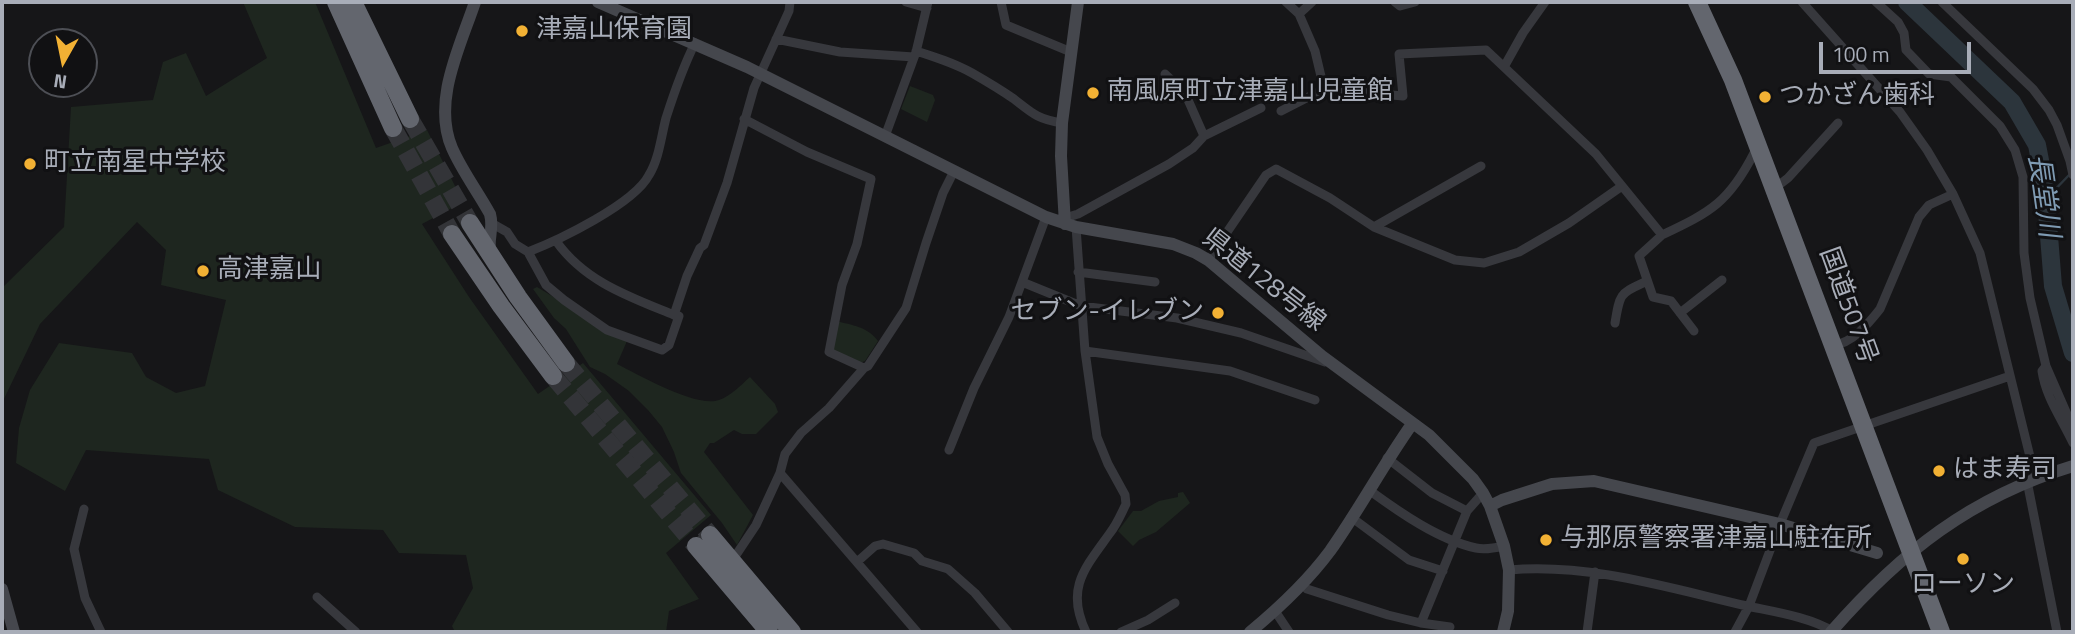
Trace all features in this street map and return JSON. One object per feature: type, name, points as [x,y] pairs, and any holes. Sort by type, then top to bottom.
[{"type":"highway","points":[[336,2],[393,128]]},
{"type":"highway","points":[[353,2],[410,119]]},
{"type":"highway","name":"国道507号","points":[[1697,2],[1728,68],[1941,632]]},
{"type":"highway","points":[[470,223],[517,298],[566,363]]},
{"type":"highway","points":[[452,234],[553,376]]},
{"type":"highway","points":[[710,535],[792,632]]},
{"type":"highway","points":[[696,546],[769,632]]},
{"type":"main road","points":[[475,2],[450,77],[444,108],[452,148],[490,214],[493,224],[489,238],[490,256]]},
{"type":"main road","name":"県道128号線","points":[[598,2],[760,73],[1046,217],[1182,246],[1208,260],[1333,365],[1430,435],[1483,493],[1504,546],[1508,570],[1508,611],[1503,632]]},
{"type":"main road","points":[[1069,223],[1061,156],[1062,123],[1078,2]]},
{"type":"main road","points":[[1250,632],[1302,584],[1329,551],[1387,458],[1412,424]]},
{"type":"main road","points":[[1833,632],[1891,570],[1959,517],[2031,479],[2073,466]]},
{"type":"main road","points":[[1490,506],[1552,484],[1594,481],[1780,524],[1877,553]]},
{"type":"main road","points":[[2,589],[14,632]]},
{"type":"street","points":[[556,241],[581,269],[615,291],[674,315],[687,276],[704,245],[724,193],[744,119],[760,73],[789,11],[790,2]]},
{"type":"street","points":[[886,137],[915,54],[927,5],[906,2]]},
{"type":"street","points":[[1001,2],[1006,25],[1071,52]]},
{"type":"street","points":[[1286,2],[1299,15],[1315,51],[1324,89]]},
{"type":"street","points":[[1299,15],[1312,2]]},
{"type":"street","points":[[1395,2],[1400,6],[1415,2]]},
{"type":"street","points":[[1802,2],[1900,112],[1927,150],[1953,194],[1980,254],[2010,376],[2031,479],[2057,632]]},
{"type":"street","points":[[1876,2],[1898,22],[1905,33],[1906,50],[1929,74],[1951,77],[2000,126],[2015,150],[2023,177],[2024,253],[2030,298],[2046,366],[2073,443]]},
{"type":"street","points":[[1942,2],[2033,89],[2057,125],[2073,172]]},
{"type":"street","points":[[1504,67],[1541,3]]},
{"type":"street","points":[[776,38],[840,52],[915,54],[948,61],[1012,98],[1032,114],[1048,121],[1062,123]]},
{"type":"street","points":[[528,252],[556,241],[617,206],[649,177],[679,80],[695,43]]},
{"type":"street","points":[[1281,111],[1324,89],[1403,96],[1399,54],[1486,50],[1595,154],[1662,235]]},
{"type":"street","points":[[1165,74],[1185,93],[1204,136]]},
{"type":"street","points":[[1086,632],[1076,609],[1081,574],[1112,530],[1126,504],[1125,495],[1097,436],[1085,351],[1078,272],[1069,223],[1078,214],[1169,164],[1193,148],[1204,136],[1261,108]]},
{"type":"street","points":[[744,119],[807,152],[872,179],[857,244],[842,285],[828,352],[864,368]]},
{"type":"street","points":[[1774,188],[1788,178],[1838,123]]},
{"type":"street","points":[[1693,331],[1671,301],[1653,297],[1639,257],[1662,235],[1709,212],[1724,200],[1754,153],[1760,151]]},
{"type":"street","points":[[1374,227],[1481,166]]},
{"type":"street","points":[[1208,260],[1266,175],[1276,169],[1330,198],[1374,227],[1455,260],[1484,263],[1519,252],[1569,223],[1622,186]]},
{"type":"street","points":[[732,561],[756,525],[780,473],[785,454],[801,433],[829,408],[868,366],[906,307],[943,193],[954,171]]},
{"type":"street","points":[[1833,345],[1841,345],[1871,321],[1880,309],[1919,217],[1929,205],[1953,194]]},
{"type":"street","points":[[949,450],[974,388],[1009,317],[1046,217]]},
{"type":"street","points":[[493,224],[507,232],[514,244],[528,252],[546,285],[607,330],[662,350],[669,345],[679,316]]},
{"type":"street","points":[[1078,272],[1155,282]]},
{"type":"street","points":[[1680,313],[1722,280]]},
{"type":"street","points":[[1615,323],[1622,293],[1647,281]]},
{"type":"street","points":[[1021,282],[1081,306],[1177,318],[1241,333],[1333,365]]},
{"type":"street","points":[[1085,351],[1230,371],[1315,400]]},
{"type":"street","points":[[1735,632],[1749,607],[1814,443],[2010,376]]},
{"type":"street","points":[[2059,406],[2073,428]]},
{"type":"street","points":[[1387,458],[1432,493],[1467,511]]},
{"type":"street","points":[[780,473],[917,632]]},
{"type":"street","points":[[1368,490],[1426,529],[1455,541],[1478,549],[1504,546]]},
{"type":"street","points":[[1421,623],[1467,511],[1483,493]]},
{"type":"street","points":[[84,509],[74,549],[85,598],[101,632]]},
{"type":"street","points":[[1351,517],[1409,560],[1443,570]]},
{"type":"street","points":[[857,562],[875,546],[883,544],[914,552],[922,561],[948,569],[975,593],[1008,632]]},
{"type":"street","points":[[1508,570],[1595,572],[1810,622],[1833,632]]},
{"type":"street","points":[[1587,632],[1595,572]]},
{"type":"street","points":[[1302,584],[1307,589],[1421,623],[1450,627]]},
{"type":"street","points":[[317,597],[356,632]]},
{"type":"street","points":[[1121,632],[1148,620],[1175,603]]},
{"type":"street","points":[[1275,611],[1289,632]]},
{"type":"shaded area","points":[[243,2],[315,2],[376,148],[427,130],[463,202],[422,224],[469,297],[538,394],[583,363],[711,515],[666,553],[699,599],[669,611],[666,632],[455,632],[452,626],[473,588],[466,555],[399,553],[383,530],[295,527],[218,490],[209,459],[86,450],[65,491],[16,463],[19,428],[30,390],[59,343],[132,353],[146,377],[176,393],[205,386],[226,300],[161,285],[166,250],[137,222],[40,324],[2,403],[2,288],[64,227],[71,107],[153,100],[163,62],[186,53],[206,96],[267,58]]},
{"type":"shaded area","points":[[910,86],[933,95],[935,100],[927,122],[901,109]]},
{"type":"shaded area","points":[[537,287],[627,341],[617,364],[653,382],[682,395],[709,401],[728,396],[750,377],[775,404],[778,412],[756,434],[742,434],[734,430],[710,443],[704,452],[753,515],[737,545],[681,473],[662,427],[629,391],[590,367],[566,329],[554,318],[533,289]]},
{"type":"shaded area","points":[[836,321],[865,330],[878,341],[865,361],[860,363],[833,350]]},
{"type":"shaded area","points":[[1183,492],[1190,503],[1156,532],[1133,546],[1118,531],[1133,511],[1141,511],[1159,501],[1178,497],[1178,493]]},
{"type":"waterway","name":"長堂川","points":[[1907,2],[2012,102],[2037,145],[2045,186],[2053,286],[2073,353]]},
{"type":"waterway","points":[[2046,199],[2071,173]]},
{"type":"tunnel","points":[[410,119],[470,223]]},
{"type":"tunnel","points":[[393,128],[452,234]]},
{"type":"tunnel","points":[[566,363],[710,535]]},
{"type":"tunnel","points":[[553,376],[696,546]]},
{"type":"place","name":"津嘉山保育園","points":[[522,31]]},
{"type":"place","name":"南風原町立津嘉山児童館","points":[[1093,93]]},
{"type":"place","name":"つかざん歯科","points":[[1765,97]]},
{"type":"place","name":"町立南星中学校","points":[[30,164]]},
{"type":"place","name":"高津嘉山","points":[[203,271]]},
{"type":"place","name":"セブン-イレブン","points":[[1218,313]]},
{"type":"place","name":"はま寿司","points":[[1939,471]]},
{"type":"place","name":"与那原警察署津嘉山駐在所","points":[[1546,540]]},
{"type":"place","name":"ローソン","points":[[1963,559]]}]
